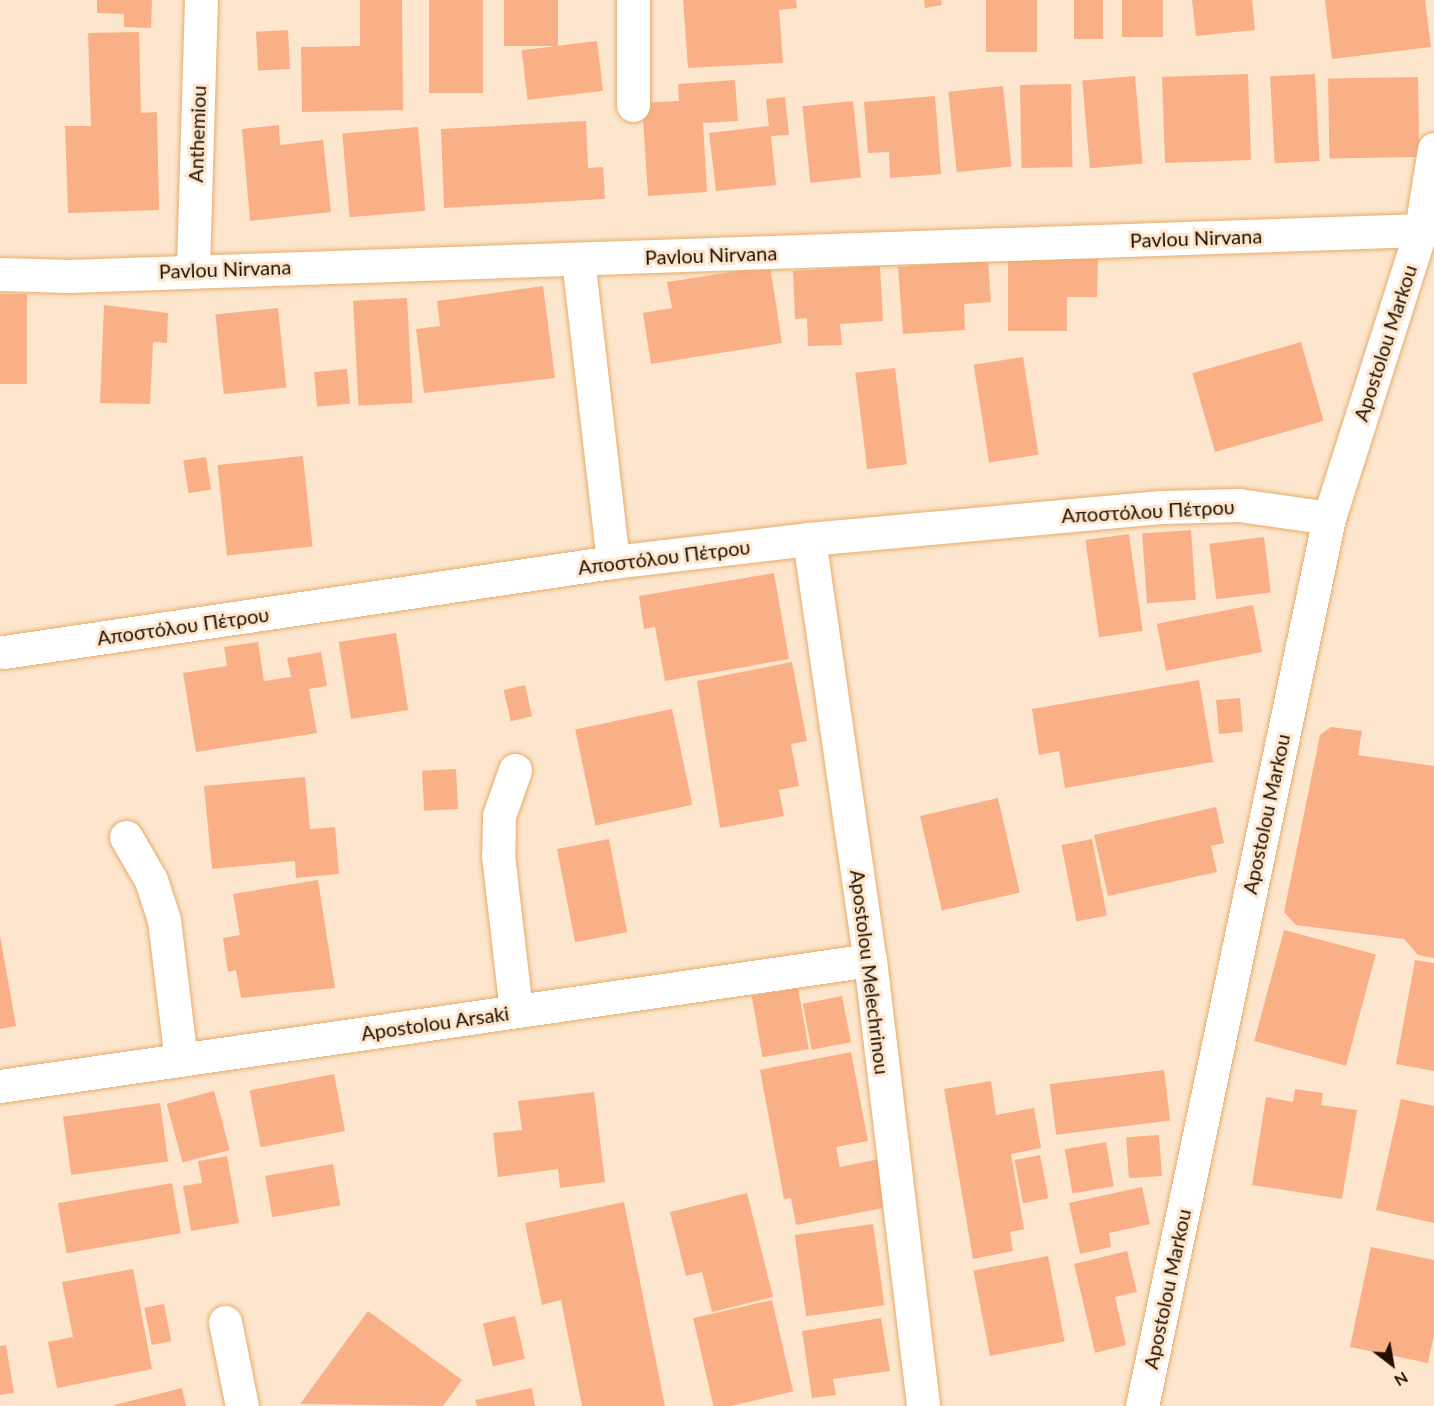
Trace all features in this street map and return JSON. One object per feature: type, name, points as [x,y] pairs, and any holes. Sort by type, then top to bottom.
[{"type":"street","name":"Anthemiou","points":[[193,268],[201,0]]},
{"type":"street","points":[[633,0],[633,105]]},
{"type":"street","name":"Apostolou Markou","points":[[1142,1406],[1329,518],[1421,230],[1434,149]]},
{"type":"street","name":"Pavlou Nirvana","points":[[0,274],[68,276],[193,268],[578,260],[1421,230]]},
{"type":"street","points":[[578,260],[613,562]]},
{"type":"street","name":"Αποστόλου Πέτρου","points":[[4,652],[613,562],[809,539],[1161,507],[1239,506],[1329,518]]},
{"type":"street","name":"Apostolou Melechrinou","points":[[809,539],[870,960],[923,1406]]},
{"type":"street","points":[[514,770],[499,816],[498,855],[516,1011]]},
{"type":"street","points":[[126,837],[151,880],[164,920],[182,1060]]},
{"type":"street","name":"Apostolou Arsaki","points":[[0,1086],[870,960]]},
{"type":"street","points":[[225,1322],[242,1406]]},
{"type":"building","points":[[97,0],[152,0],[151,28],[124,27],[124,14],[97,13]]},
{"type":"building","points":[[360,0],[402,0],[403,110],[302,112],[301,47],[360,46]]},
{"type":"building","points":[[429,0],[483,0],[483,93],[429,93]]},
{"type":"building","points":[[504,0],[558,0],[558,46],[504,46]]},
{"type":"building","points":[[683,0],[796,0],[797,8],[779,10],[783,63],[688,68]]},
{"type":"building","points":[[924,0],[941,0],[942,5],[925,8]]},
{"type":"building","points":[[986,0],[1037,0],[1037,52],[986,52]]},
{"type":"building","points":[[1074,0],[1103,0],[1103,39],[1074,39]]},
{"type":"building","points":[[1122,0],[1163,0],[1163,37],[1122,37]]},
{"type":"building","points":[[1192,0],[1252,0],[1255,30],[1196,36]]},
{"type":"building","points":[[1325,0],[1425,0],[1431,47],[1332,59]]},
{"type":"building","points":[[288,30],[290,69],[258,71],[256,32]]},
{"type":"building","points":[[139,32],[141,113],[157,112],[159,210],[68,213],[65,126],[91,126],[88,33]]},
{"type":"building","points":[[597,41],[603,91],[528,100],[522,50]]},
{"type":"building","points":[[1248,74],[1251,160],[1165,163],[1162,77]]},
{"type":"building","points":[[1315,74],[1320,161],[1275,163],[1270,76]]},
{"type":"building","points":[[1135,76],[1143,164],[1090,168],[1082,81]]},
{"type":"building","points":[[1418,77],[1419,157],[1329,159],[1328,79]]},
{"type":"building","points":[[735,80],[738,121],[703,123],[707,192],[648,196],[642,103],[679,101],[678,84]]},
{"type":"building","points":[[1071,84],[1072,167],[1021,168],[1020,85]]},
{"type":"building","points":[[1003,86],[1011,167],[957,172],[948,92]]},
{"type":"building","points":[[935,96],[941,174],[890,178],[889,152],[868,153],[864,102]]},
{"type":"building","points":[[785,97],[789,135],[771,136],[776,185],[716,191],[709,133],[769,126],[766,99]]},
{"type":"building","points":[[853,101],[861,178],[810,183],[802,106]]},
{"type":"building","points":[[586,121],[588,168],[603,167],[605,199],[444,208],[441,129]]},
{"type":"building","points":[[279,125],[280,145],[323,140],[331,212],[250,221],[242,129]]},
{"type":"building","points":[[418,127],[425,211],[350,217],[342,134]]},
{"type":"building","points":[[1008,258],[1098,259],[1097,297],[1067,297],[1067,331],[1008,331]]},
{"type":"building","points":[[988,260],[991,302],[964,304],[965,330],[903,334],[898,267]]},
{"type":"building","points":[[770,266],[782,343],[651,364],[643,313],[672,308],[667,282]]},
{"type":"building","points":[[880,266],[883,321],[840,324],[842,345],[808,346],[807,318],[795,319],[793,271]]},
{"type":"building","points":[[543,286],[555,378],[424,393],[416,329],[440,326],[437,301]]},
{"type":"building","points":[[0,294],[27,294],[27,384],[0,384]]},
{"type":"building","points":[[407,298],[412,403],[359,406],[353,301]]},
{"type":"building","points":[[104,305],[168,313],[167,343],[153,342],[150,404],[100,403]]},
{"type":"building","points":[[278,308],[286,388],[224,394],[215,315]]},
{"type":"building","points":[[1301,342],[1324,421],[1215,452],[1192,373]]},
{"type":"building","points":[[1023,357],[1038,455],[989,463],[974,365]]},
{"type":"building","points":[[895,368],[907,464],[867,469],[855,373]]},
{"type":"building","points":[[347,369],[350,404],[317,407],[314,372]]},
{"type":"building","points":[[303,456],[313,547],[227,555],[217,465]]},
{"type":"building","points":[[206,457],[211,490],[188,493],[183,461]]},
{"type":"building","points":[[1191,530],[1196,600],[1147,603],[1142,533]]},
{"type":"building","points":[[1129,534],[1143,631],[1099,637],[1085,540]]},
{"type":"building","points":[[1264,537],[1271,593],[1216,599],[1209,544]]},
{"type":"building","points":[[774,573],[789,659],[665,681],[655,627],[644,629],[639,596]]},
{"type":"building","points":[[1253,605],[1262,652],[1166,671],[1157,624]]},
{"type":"building","points":[[396,633],[408,710],[351,719],[339,642]]},
{"type":"building","points":[[258,642],[264,681],[291,677],[287,658],[321,652],[327,686],[309,689],[317,733],[196,752],[183,673],[227,666],[224,647]]},
{"type":"building","points":[[792,662],[807,741],[791,744],[799,786],[779,790],[784,816],[720,828],[697,681]]},
{"type":"building","points":[[1199,680],[1213,762],[1065,788],[1059,751],[1039,755],[1032,709]]},
{"type":"building","points":[[525,685],[532,716],[511,721],[504,690]]},
{"type":"building","points":[[1240,698],[1243,732],[1219,734],[1216,700]]},
{"type":"building","points":[[672,709],[692,805],[596,825],[575,730]]},
{"type":"building","points":[[1331,727],[1362,731],[1358,755],[1434,766],[1434,958],[1418,955],[1404,939],[1296,925],[1284,912],[1320,735]]},
{"type":"building","points":[[456,769],[458,809],[424,811],[422,771]]},
{"type":"building","points":[[305,777],[310,829],[335,827],[339,874],[296,878],[295,861],[212,869],[204,786]]},
{"type":"building","points":[[998,798],[1020,893],[942,911],[920,816]]},
{"type":"building","points":[[1216,807],[1224,843],[1211,846],[1217,872],[1108,896],[1094,835]]},
{"type":"building","points":[[609,839],[627,932],[575,942],[557,849]]},
{"type":"building","points":[[1092,839],[1107,916],[1076,921],[1062,845]]},
{"type":"building","points":[[318,880],[335,988],[241,998],[236,970],[228,972],[223,938],[240,935],[233,894]]},
{"type":"building","points":[[1284,930],[1376,955],[1346,1066],[1254,1041]]},
{"type":"building","points":[[0,935],[16,1026],[0,1029]]},
{"type":"building","points":[[1415,960],[1434,963],[1434,1071],[1396,1064]]},
{"type":"building","points":[[798,988],[809,1049],[762,1057],[752,996]]},
{"type":"building","points":[[842,996],[851,1042],[812,1050],[803,1004]]},
{"type":"building","points":[[851,1052],[868,1141],[836,1147],[840,1167],[879,1159],[888,1207],[796,1225],[791,1198],[784,1199],[760,1070]]},
{"type":"building","points":[[1164,1070],[1170,1121],[1056,1135],[1050,1084]]},
{"type":"building","points":[[334,1074],[345,1131],[261,1147],[250,1090]]},
{"type":"building","points":[[991,1081],[996,1115],[1034,1108],[1041,1148],[1011,1154],[1024,1229],[1010,1232],[1013,1251],[973,1259],[944,1089]]},
{"type":"building","points":[[1295,1089],[1323,1093],[1321,1105],[1357,1110],[1342,1199],[1252,1185],[1266,1097],[1293,1102]]},
{"type":"building","points":[[214,1091],[230,1150],[182,1163],[167,1104]]},
{"type":"building","points":[[594,1092],[605,1182],[560,1188],[558,1169],[498,1177],[493,1133],[522,1130],[518,1101]]},
{"type":"building","points":[[1401,1099],[1434,1106],[1434,1223],[1376,1210]]},
{"type":"building","points":[[160,1103],[168,1161],[71,1175],[63,1117]]},
{"type":"building","points":[[1159,1135],[1162,1176],[1129,1178],[1126,1137]]},
{"type":"building","points":[[1106,1142],[1114,1186],[1072,1194],[1065,1149]]},
{"type":"building","points":[[1040,1155],[1048,1198],[1023,1203],[1014,1160]]},
{"type":"building","points":[[227,1156],[239,1223],[191,1231],[183,1186],[202,1183],[198,1161]]},
{"type":"building","points":[[333,1164],[340,1205],[272,1217],[265,1176]]},
{"type":"building","points":[[172,1183],[181,1233],[67,1253],[58,1203]]},
{"type":"building","points":[[1142,1187],[1150,1224],[1109,1233],[1111,1247],[1080,1254],[1069,1203]]},
{"type":"building","points":[[747,1193],[773,1297],[712,1312],[702,1272],[686,1276],[670,1212]]},
{"type":"building","points":[[624,1202],[665,1406],[582,1406],[561,1300],[542,1305],[525,1223]]},
{"type":"building","points":[[873,1224],[884,1305],[806,1316],[795,1235]]},
{"type":"building","points":[[1371,1247],[1434,1260],[1434,1335],[1428,1363],[1350,1347]]},
{"type":"building","points":[[1127,1251],[1137,1292],[1115,1297],[1126,1345],[1095,1353],[1074,1264]]},
{"type":"building","points":[[1048,1256],[1065,1341],[990,1356],[973,1271]]},
{"type":"building","points":[[133,1269],[152,1369],[57,1388],[48,1342],[73,1337],[62,1282]]},
{"type":"building","points":[[772,1300],[793,1392],[731,1406],[713,1406],[693,1318]]},
{"type":"building","points":[[164,1304],[171,1341],[152,1345],[144,1308]]},
{"type":"building","points":[[368,1311],[462,1380],[443,1406],[300,1404]]},
{"type":"building","points":[[515,1316],[525,1359],[493,1366],[483,1323]]},
{"type":"building","points":[[881,1318],[890,1371],[833,1379],[836,1395],[812,1398],[802,1331]]},
{"type":"building","points":[[6,1345],[14,1393],[0,1395],[0,1346]]},
{"type":"building","points":[[182,1388],[186,1406],[114,1406],[114,1405]]},
{"type":"building","points":[[532,1388],[535,1406],[477,1406],[475,1400]]}]
